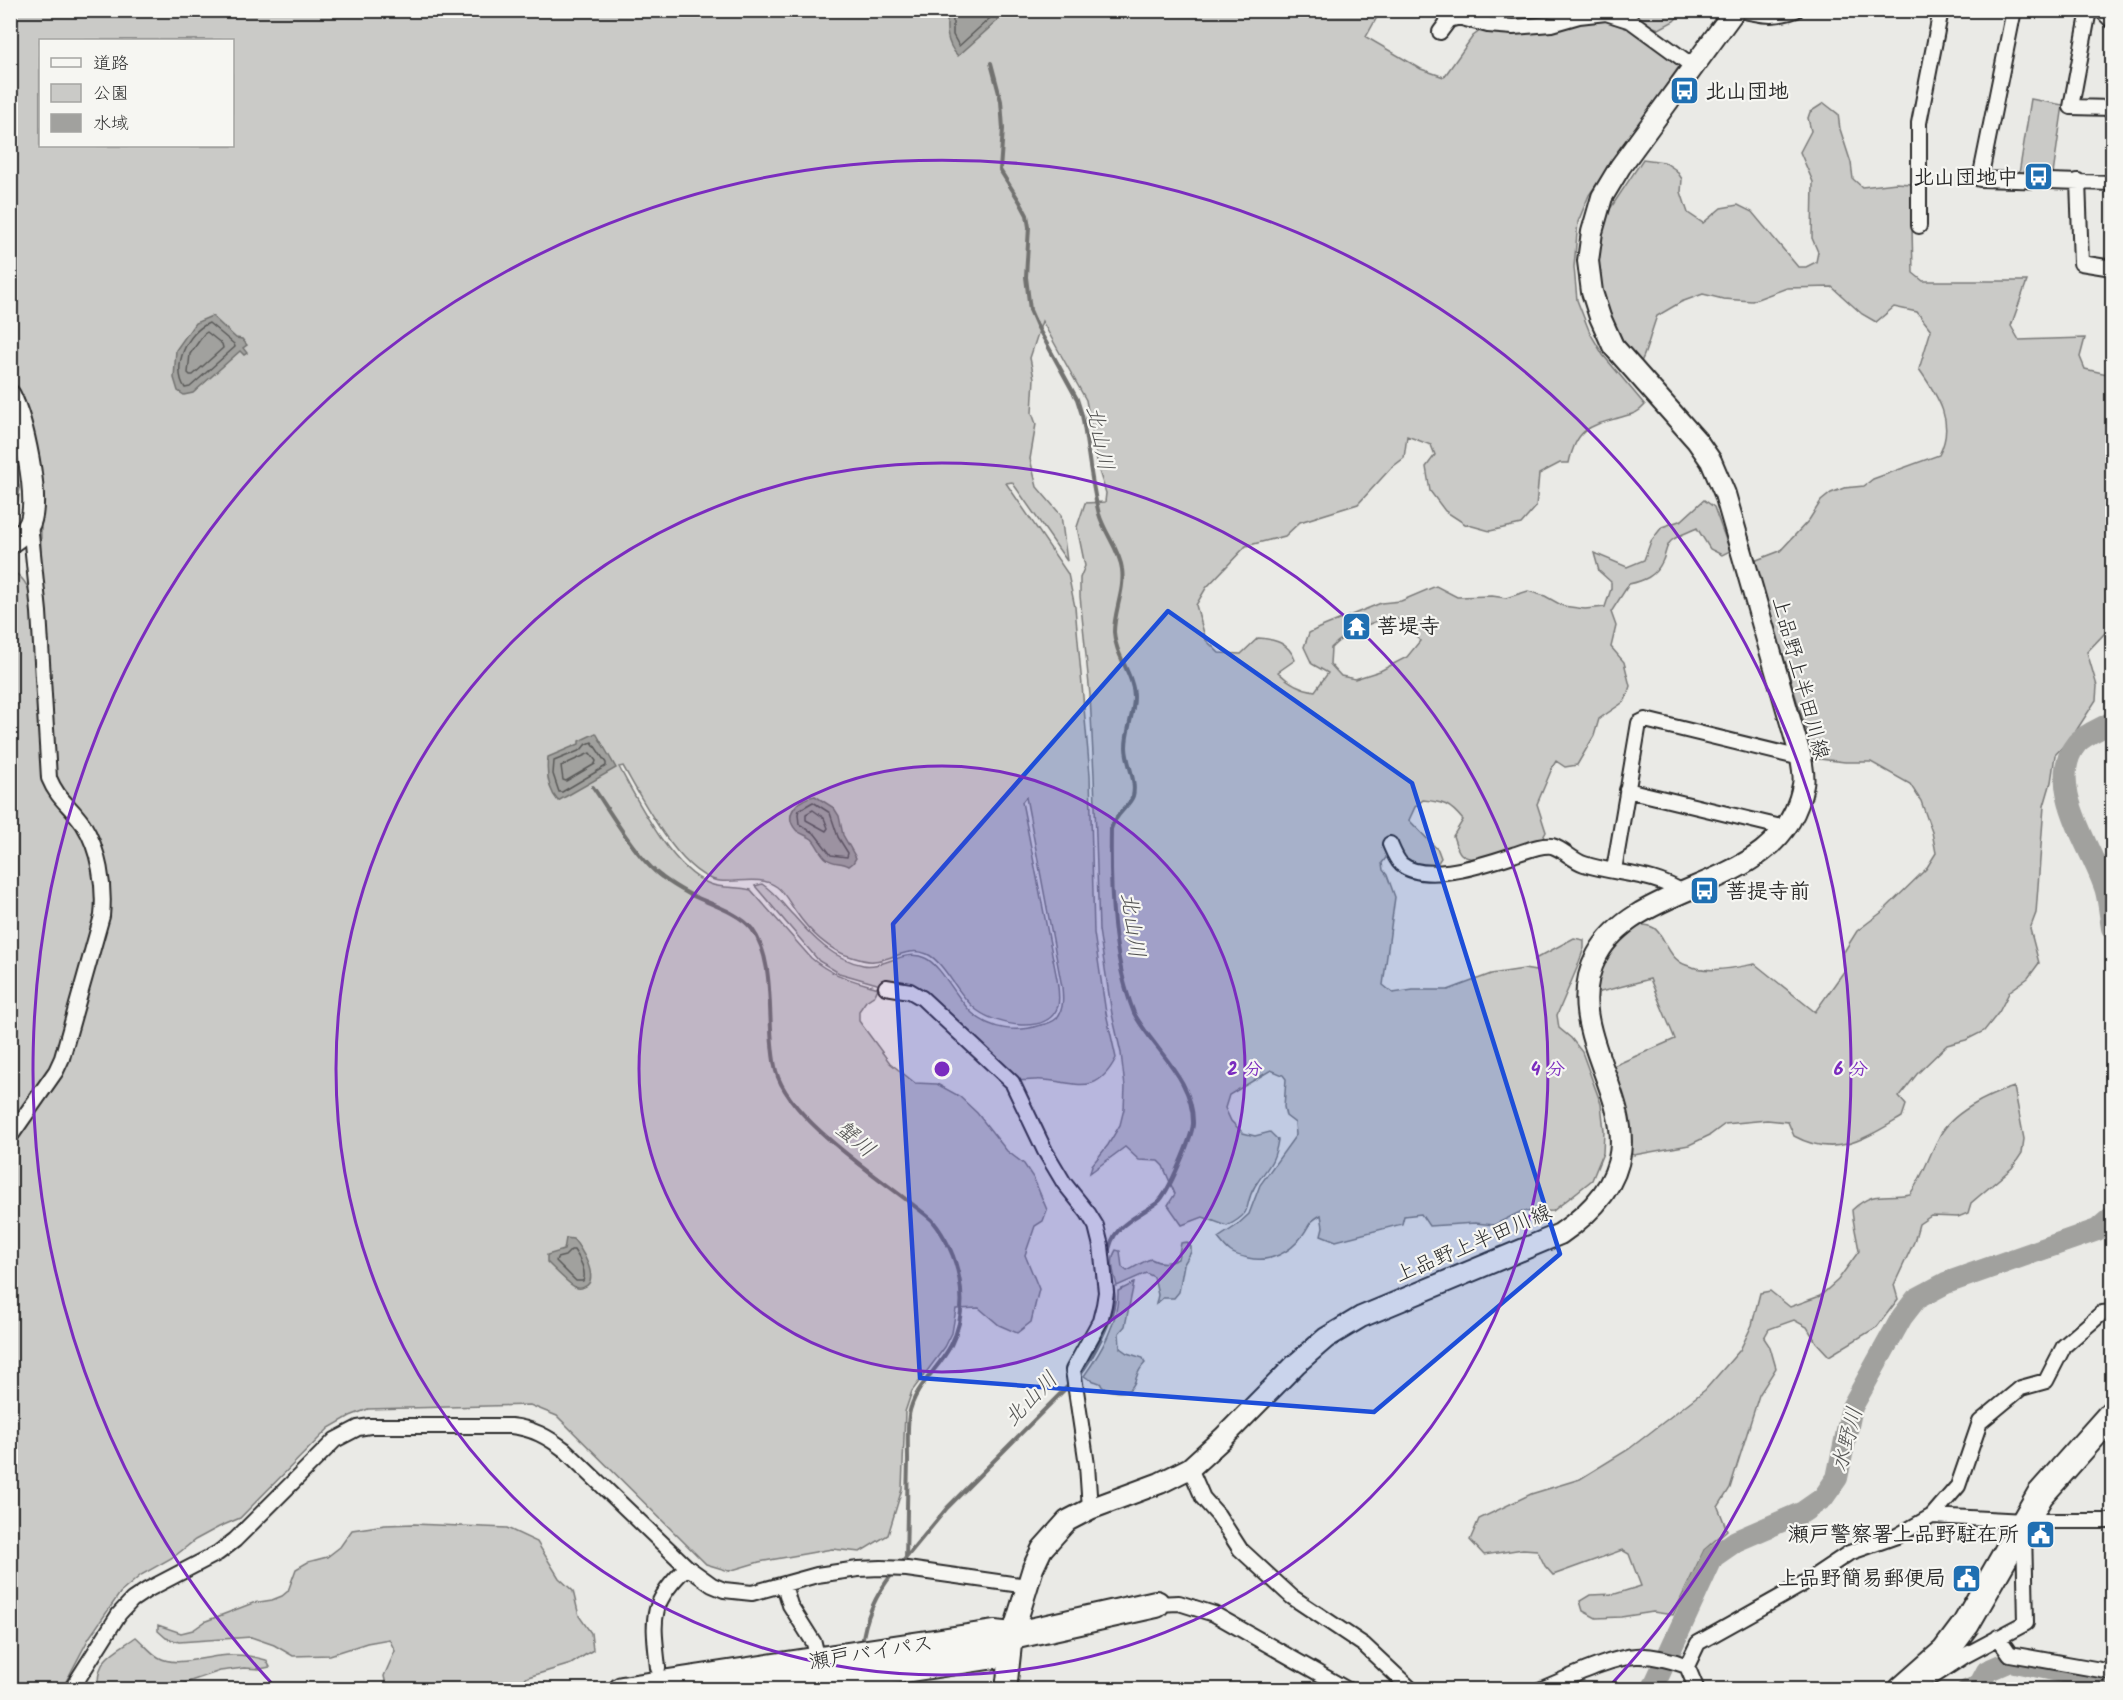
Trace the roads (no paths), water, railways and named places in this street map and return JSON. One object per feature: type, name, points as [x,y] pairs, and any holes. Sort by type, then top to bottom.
[{"type":"highway","points":[[1908,1685],[1945,1652],[1966,1624],[2040,1495],[2112,1414]]},
{"type":"highway","name":"瀬戸バイパス","points":[[758,1689],[800,1687],[841,1667],[874,1662],[994,1634],[1012,1636],[1156,1604]]},
{"type":"highway","name":"瀬戸バイパス","points":[[622,1689],[818,1660],[841,1667]]},
{"type":"street","name":"上品野上半田川線","points":[[1006,1689],[1012,1636],[1027,1586],[1042,1550],[1067,1521],[1090,1509],[1190,1468],[1296,1364],[1326,1338],[1360,1317],[1560,1234],[1588,1213],[1598,1202],[1616,1166],[1621,1136],[1617,1111],[1587,1012],[1586,993],[1591,968],[1603,945],[1627,921],[1649,908],[1744,864],[1763,851],[1785,828],[1796,808],[1803,784],[1801,758],[1725,494],[1711,461],[1697,441],[1613,346],[1600,318],[1592,291],[1588,261],[1592,231],[1602,197],[1620,167],[1735,10]]},
{"type":"street","points":[[1740,10],[1771,16],[1796,10]]},
{"type":"street","points":[[1920,226],[1919,123],[1941,10]]},
{"type":"street","points":[[2014,10],[1980,179],[2112,183]]},
{"type":"street","points":[[2089,10],[2071,106],[2112,108]]},
{"type":"street","points":[[2101,10],[2112,21]]},
{"type":"street","points":[[1440,32],[1449,20],[1456,18],[1488,25],[1514,27],[1551,24],[1579,16],[1606,14],[1631,21],[1694,67]]},
{"type":"street","points":[[2078,181],[2081,263],[2112,268]]},
{"type":"street","points":[[10,395],[23,431],[31,476],[30,524],[39,612],[49,778],[55,792],[83,824],[90,839],[104,896],[102,916],[62,1058],[51,1080],[10,1137]]},
{"type":"street","points":[[10,543],[20,537],[30,524]]},
{"type":"street","points":[[1614,870],[1639,723],[1645,720],[1801,758]]},
{"type":"street","points":[[1628,790],[1785,828]]},
{"type":"street","points":[[1390,844],[1400,862],[1418,871],[1438,872],[1479,866],[1546,846],[1559,850],[1578,862],[1668,883],[1684,893]]},
{"type":"street","points":[[886,987],[910,991],[922,998],[1012,1082],[1050,1159],[1095,1226],[1101,1246],[1106,1292],[1104,1305],[1100,1321],[1072,1370],[1077,1387],[1090,1509]]},
{"type":"street","points":[[1685,1665],[1698,1643],[1798,1587],[1849,1553],[1897,1536],[1932,1516],[1958,1486],[1980,1422],[2021,1388],[2046,1381],[2064,1346],[2102,1312],[2112,1312]]},
{"type":"street","points":[[71,1689],[119,1614],[132,1600],[218,1553],[235,1540],[335,1440],[358,1428],[370,1426],[511,1426],[540,1433],[565,1450],[687,1567],[712,1585],[724,1590],[752,1593],[838,1572],[881,1568],[907,1569],[1027,1586]]},
{"type":"street","points":[[1190,1468],[1203,1498],[1218,1515],[1240,1549],[1292,1597],[1364,1645],[1412,1689]]},
{"type":"street","points":[[1932,1516],[2024,1521],[2112,1521]]},
{"type":"street","points":[[1908,1685],[1935,1676],[1998,1637],[2026,1623],[2024,1521]]},
{"type":"street","points":[[658,1668],[655,1613],[666,1589],[687,1567]]},
{"type":"street","points":[[784,1585],[790,1605],[814,1643],[818,1660]]},
{"type":"street","points":[[1156,1604],[1179,1603],[1214,1614],[1348,1689]]},
{"type":"street","points":[[1998,1637],[2010,1654],[2112,1672]]},
{"type":"street","points":[[1539,1689],[1635,1656],[1661,1658],[1685,1665],[1697,1689]]},
{"type":"water","points":[[948,10],[1005,10],[1006,13],[958,56],[949,40]]},
{"type":"water","points":[[212,316],[236,338],[242,339],[247,345],[243,348],[247,353],[244,355],[240,351],[193,393],[184,395],[178,391],[174,378],[176,350],[195,323]]},
{"type":"water","points":[[596,733],[616,768],[558,801],[548,780],[548,757],[579,744],[579,741]]},
{"type":"water","points":[[815,796],[834,808],[839,816],[843,835],[856,858],[849,866],[827,859],[812,839],[796,830],[792,824],[792,813],[798,803]]},
{"type":"water","points":[[566,1238],[573,1239],[588,1264],[591,1278],[589,1284],[582,1288],[573,1286],[547,1262],[547,1255],[564,1250]]},
{"type":"waterway","name":"北山川","points":[[991,63],[1001,101],[1003,129],[1000,170],[1027,215],[1029,227],[1026,277],[1030,310],[1077,399],[1082,415],[1099,514],[1121,562],[1123,577],[1114,632],[1134,697],[1126,747],[1133,778],[1133,796],[1111,829],[1112,899],[1121,969],[1134,1013],[1185,1087],[1192,1111],[1193,1124],[1189,1141],[1168,1188],[1158,1202],[1120,1229],[1114,1236],[1108,1256]]},
{"type":"waterway","name":"水野川","points":[[2112,722],[2077,743],[2068,759],[2066,778],[2068,797],[2074,817],[2106,891],[2112,928]]},
{"type":"waterway","name":"蟹川","points":[[593,787],[625,835],[653,869],[689,894],[722,908],[752,929],[760,943],[765,960],[770,997],[773,1054],[776,1071],[785,1091],[820,1132],[932,1220],[949,1248],[960,1280],[961,1313],[951,1345],[921,1386],[909,1415],[906,1558]]},
{"type":"waterway","name":"水野川","points":[[1652,1690],[1713,1557],[1736,1541],[1803,1512],[1823,1498],[1837,1478],[1852,1407],[1902,1317],[1916,1299],[1946,1283],[2097,1230],[2112,1217]]},
{"type":"waterway","name":"北山川","points":[[1079,1375],[1090,1359],[1110,1316],[1114,1298],[1112,1284]]},
{"type":"waterway","name":"北山川","points":[[900,1565],[947,1508],[1071,1383]]},
{"type":"waterway","name":"北山川","points":[[862,1645],[872,1607],[881,1589],[893,1573]]},
{"type":"waterway","points":[[1968,1690],[1979,1686],[1987,1671],[2010,1661],[2077,1675],[2112,1686]]},
{"type":"place","name":"北山団地","points":[[1684,91]]},
{"type":"place","name":"北山団地中","points":[[2039,177]]},
{"type":"place","name":"菩堤寺","points":[[1356,626]]},
{"type":"place","name":"菩提寺前","points":[[1705,891]]},
{"type":"place","name":"瀬戸警察署上品野駐在所","points":[[2040,1534]]},
{"type":"place","name":"上品野簡易郵便局","points":[[1967,1578]]}]
